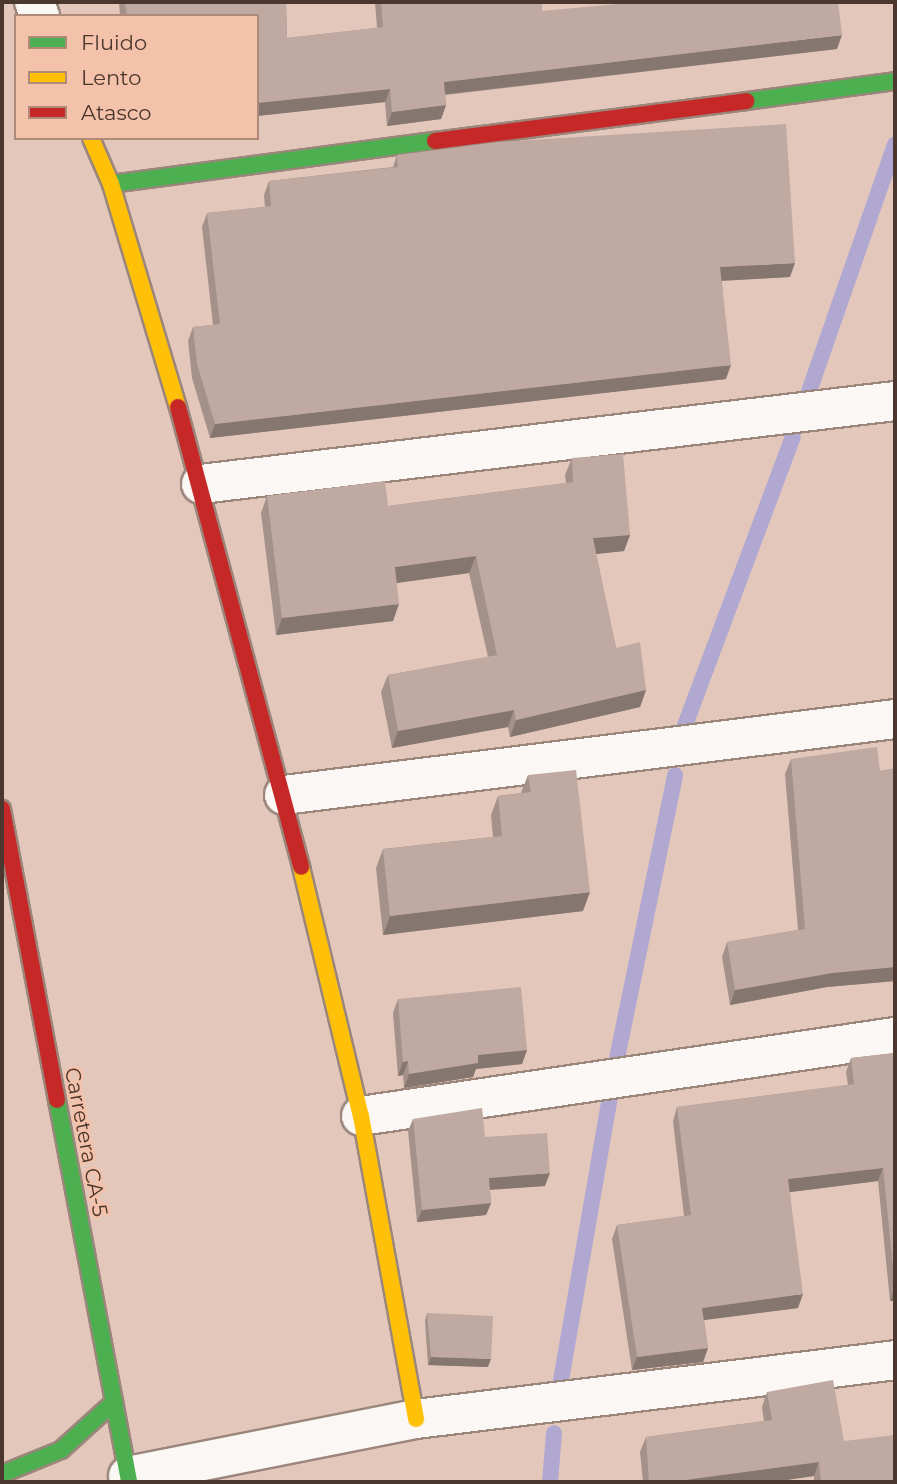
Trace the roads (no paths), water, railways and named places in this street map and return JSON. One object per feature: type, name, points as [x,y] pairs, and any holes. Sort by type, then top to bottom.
[{"type":"main road","points":[[110,184],[895,81]]},
{"type":"main road","points":[[92,140],[110,184],[201,484],[284,795],[361,1116],[416,1419]]},
{"type":"main road","name":"Carretera CA-5","points":[[2,809],[128,1479]]},
{"type":"main road","points":[[2,1474],[61,1450],[114,1402]]},
{"type":"street","points":[[201,484],[895,401]]},
{"type":"street","points":[[284,795],[895,719]]},
{"type":"street","points":[[361,1116],[895,1037]]},
{"type":"street","points":[[128,1479],[416,1419],[895,1360]]},
{"type":"waterway","points":[[805,403],[895,144]]},
{"type":"waterway","points":[[681,736],[793,437]]},
{"type":"waterway","points":[[615,1068],[675,775]]},
{"type":"waterway","points":[[559,1392],[610,1097]]},
{"type":"waterway","points":[[550,1482],[554,1433]]}]
